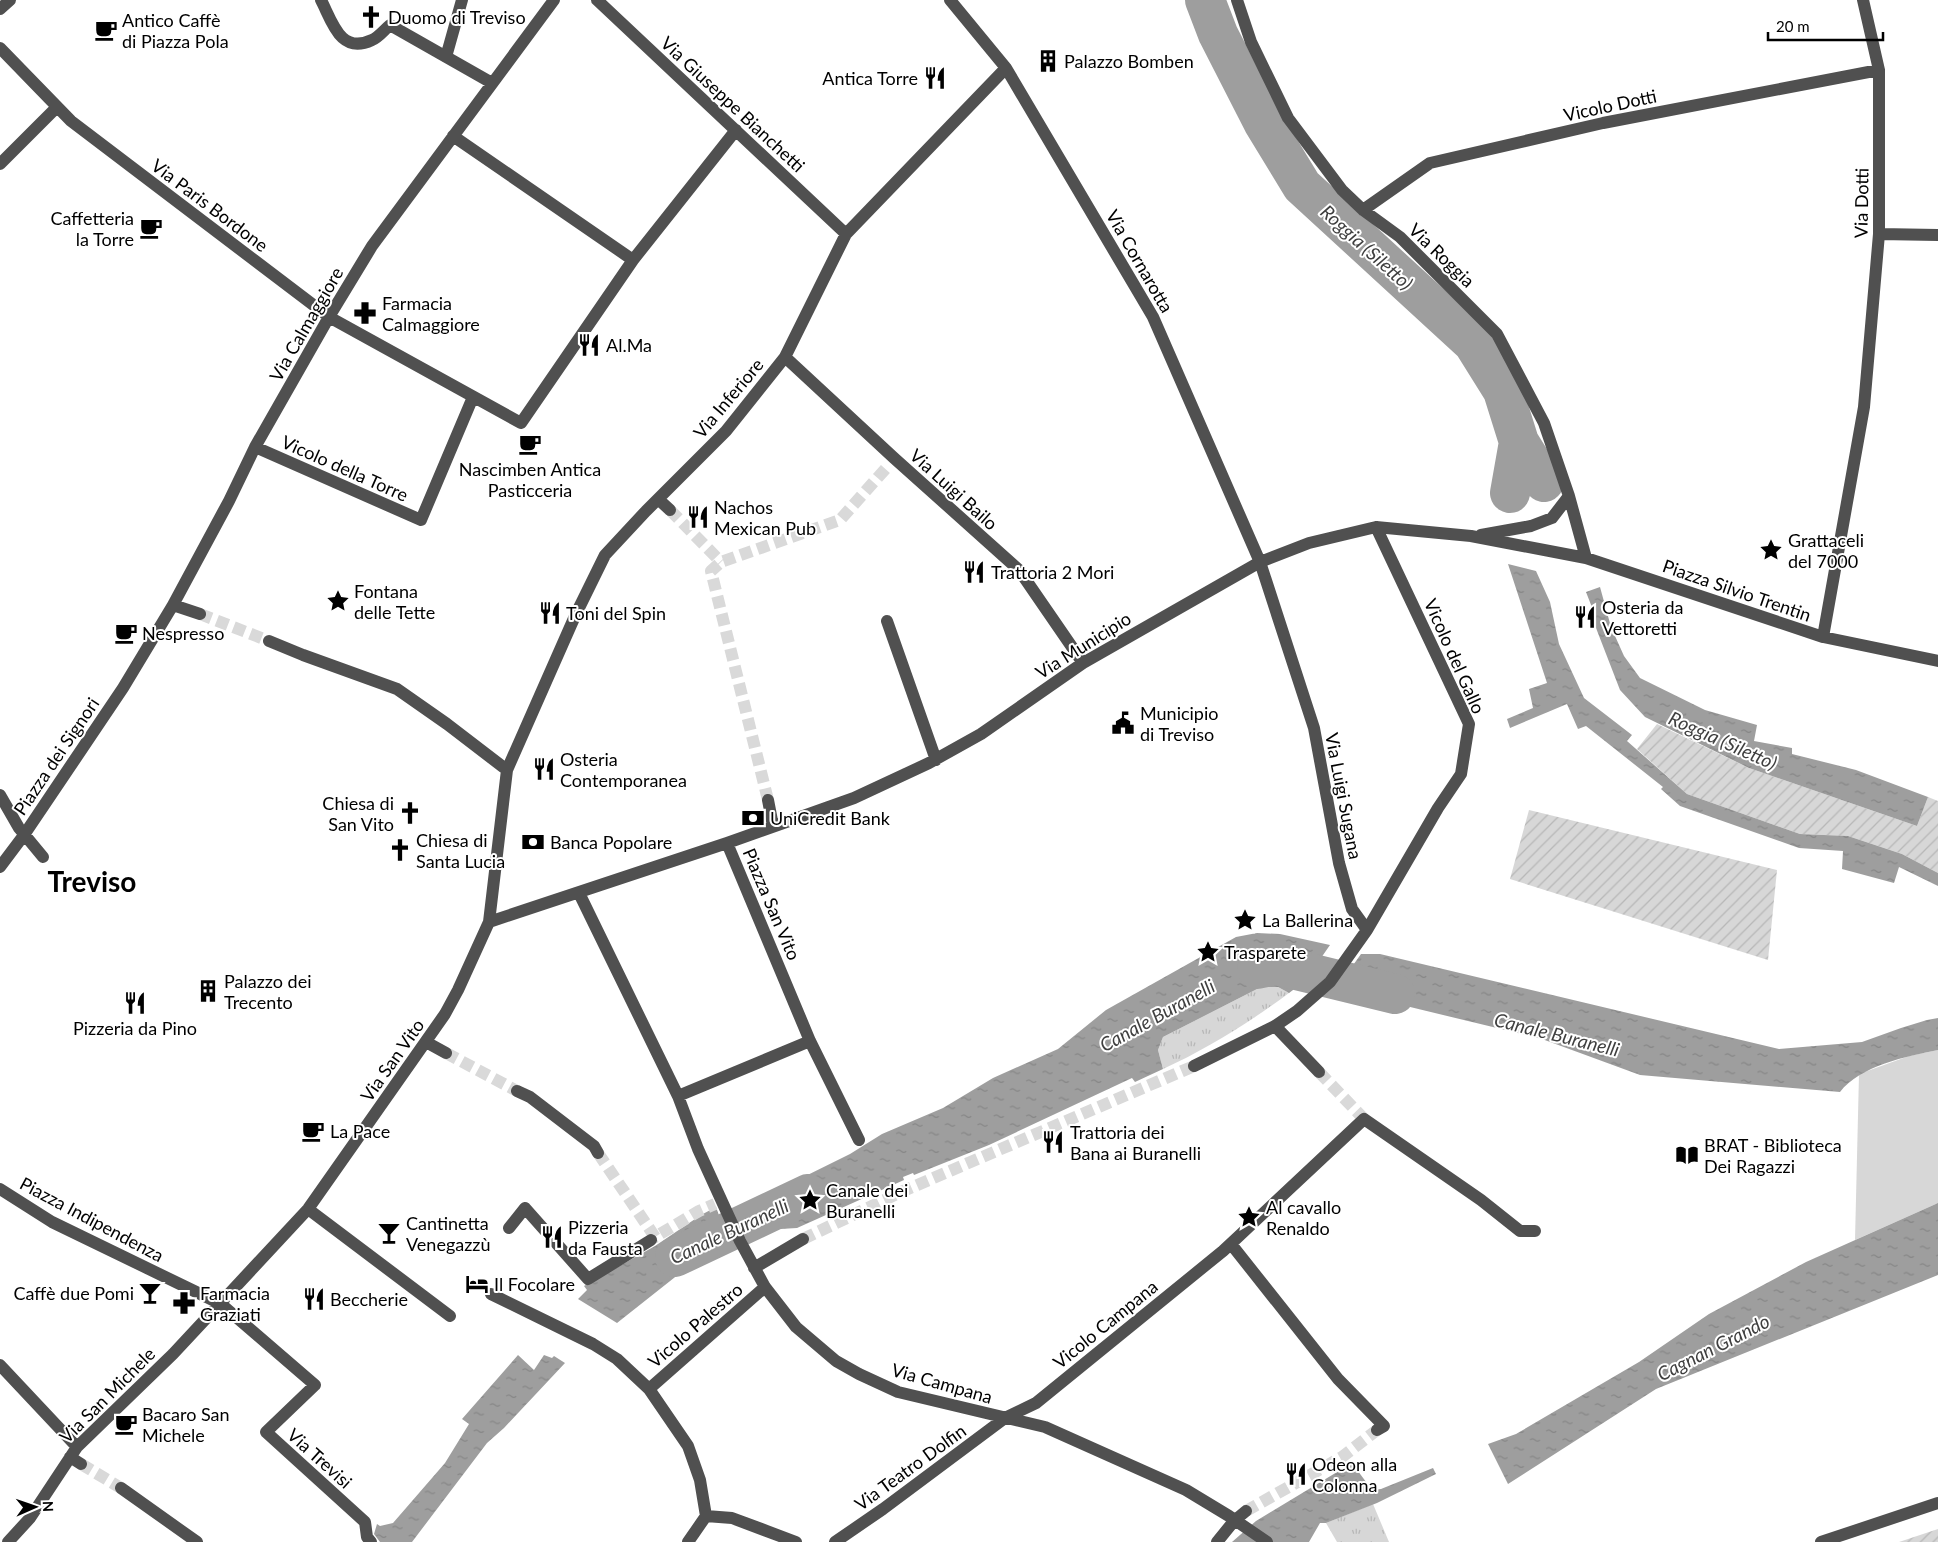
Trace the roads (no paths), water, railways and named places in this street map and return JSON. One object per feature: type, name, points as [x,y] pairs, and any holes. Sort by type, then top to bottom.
[{"type":"street","points":[[0,9],[10,0]]},
{"type":"street","points":[[322,0],[334,29],[347,42],[358,44],[371,40],[390,25],[492,83]]},
{"type":"street","points":[[446,57],[462,0]]},
{"type":"street","name":"Via Calmaggiore","points":[[123,688],[173,605],[229,501],[255,447],[329,316],[372,246],[554,0]]},
{"type":"street","name":"Via Giuseppe Bianchetti","points":[[597,0],[846,234]]},
{"type":"street","name":"Via Cornarotta","points":[[950,0],[1006,68],[1153,317],[1260,562]]},
{"type":"street","name":"Via Roggia","points":[[1237,0],[1251,42],[1288,118],[1342,190],[1363,210],[1400,237],[1497,334],[1544,423],[1569,496],[1586,558]]},
{"type":"street","name":"Via Dotti","points":[[1863,0],[1879,70],[1879,234],[1864,407]]},
{"type":"street","name":"Via Paris Bordone","points":[[0,48],[71,121],[329,316],[521,423],[633,260]]},
{"type":"street","name":"Via Inferiore","points":[[507,770],[575,616],[605,555],[726,432],[785,357],[846,234],[1006,68]]},
{"type":"street","name":"Vicolo Dotti","points":[[1363,210],[1430,163],[1603,123],[1879,70]]},
{"type":"street","points":[[0,164],[57,107]]},
{"type":"street","points":[[453,136],[633,260],[736,130]]},
{"type":"street","points":[[1879,234],[1938,235]]},
{"type":"street","name":"Via Luigi Bailo","points":[[785,357],[891,462],[1019,570],[1083,663]]},
{"type":"street","name":"Vicolo della Torre","points":[[255,447],[421,520],[474,397]]},
{"type":"street","name":"Piazza Silvio Trentin","points":[[1471,536],[1586,558],[1823,638],[1864,407]]},
{"type":"street","points":[[1471,536],[1531,526],[1552,518],[1569,496]]},
{"type":"street","points":[[658,499],[670,510]]},
{"type":"street","name":"Via Municipio","points":[[727,843],[854,798],[936,760],[981,734],[1083,663],[1260,562],[1308,543],[1376,527],[1471,536]]},
{"type":"street","name":"Vicolo del Gallo","points":[[1367,930],[1438,808],[1461,774],[1468,724],[1376,527]]},
{"type":"street","name":"Via Luigi Sugana","points":[[1260,562],[1314,728],[1339,863],[1352,909],[1367,930]]},
{"type":"street","points":[[173,605],[200,614]]},
{"type":"street","points":[[887,621],[936,760]]},
{"type":"street","points":[[1823,638],[1938,661]]},
{"type":"street","points":[[269,641],[302,655],[397,689],[507,770],[489,922]]},
{"type":"street","name":"Piazza dei Signori","points":[[0,867],[24,835],[123,688]]},
{"type":"street","points":[[0,795],[24,835],[43,857]]},
{"type":"street","points":[[768,800],[773,826]]},
{"type":"street","name":"Piazza San Vito","points":[[489,922],[727,843],[810,1041],[859,1140]]},
{"type":"street","points":[[579,893],[678,1096],[810,1041]]},
{"type":"street","name":"Via San Vito","points":[[221,1304],[308,1209],[426,1042],[445,1014],[458,990],[489,922]]},
{"type":"street","points":[[1194,1066],[1275,1026],[1297,1011],[1330,982],[1367,930]]},
{"type":"street","points":[[1275,1026],[1319,1072]]},
{"type":"street","points":[[426,1042],[446,1053]]},
{"type":"street","points":[[517,1091],[530,1098],[594,1146],[598,1153]]},
{"type":"street","name":"Via Campana","points":[[678,1096],[720,1203],[764,1287],[796,1327],[836,1361],[898,1392],[1045,1428],[1177,1486],[1267,1542]]},
{"type":"street","name":"Vicolo Campana","points":[[1005,1418],[1036,1403],[1227,1247],[1364,1119],[1481,1200],[1520,1231],[1535,1231]]},
{"type":"street","name":"Piazza Indipendenza","points":[[0,1189],[52,1222],[221,1304]]},
{"type":"street","points":[[509,1228],[525,1208],[588,1279],[651,1240]]},
{"type":"street","points":[[308,1209],[450,1316]]},
{"type":"street","points":[[754,1268],[803,1239]]},
{"type":"street","points":[[1227,1247],[1380,1428]]},
{"type":"street","name":"Vicolo Palestro","points":[[649,1389],[764,1287]]},
{"type":"street","points":[[491,1294],[593,1344],[617,1359],[649,1389],[688,1446],[700,1480],[706,1516],[688,1542]]},
{"type":"street","name":"Via San Michele","points":[[8,1542],[30,1518],[76,1456],[221,1304]]},
{"type":"street","name":"Via Trevisi","points":[[221,1304],[314,1385],[266,1432],[365,1522],[369,1539]]},
{"type":"street","points":[[0,1365],[76,1456]]},
{"type":"street","name":"Via Teatro Dolfin","points":[[835,1542],[883,1510],[1005,1418]]},
{"type":"street","points":[[121,1488],[197,1542]]},
{"type":"street","points":[[1821,1542],[1938,1503]]},
{"type":"street","points":[[1217,1542],[1234,1521],[1246,1511]]},
{"type":"street","points":[[706,1516],[732,1518],[796,1542]]},
{"type":"water","points":[[1508,564],[1536,571],[1550,602],[1559,644],[1584,698],[1632,735],[1627,741],[1687,794],[1800,834],[1848,836],[1902,854],[1938,873],[1938,886],[1899,867],[1894,883],[1842,869],[1843,851],[1799,848],[1680,806],[1661,789],[1663,787],[1586,726],[1578,729],[1567,704],[1510,728],[1507,719],[1533,708],[1529,689],[1547,683]]},
{"type":"water","points":[[1600,587],[1611,627],[1624,656],[1640,678],[1705,710],[1757,725],[1754,741],[1792,748],[1792,754],[1856,770],[1928,797],[1917,826],[1749,768],[1645,717],[1620,690],[1596,628],[1593,610],[1586,592]]},
{"type":"water","points":[[1257,933],[1280,934],[1330,945],[1305,981],[1289,993],[1278,987],[1261,987],[1163,1037],[1158,1050],[1163,1069],[1135,1082],[1132,1078],[989,1145],[914,1175],[913,1173],[903,1177],[904,1180],[797,1228],[763,1230],[753,1202],[850,1154],[882,1134],[943,1108],[993,1078],[1058,1049],[1106,1010],[1236,937]]},
{"type":"water","points":[[1361,954],[1380,954],[1779,1049],[1862,1042],[1901,1028],[1938,1018],[1938,1050],[1912,1055],[1872,1069],[1859,1075],[1840,1092],[1640,1075],[1542,1039],[1336,989]]},
{"type":"water","name":"Cagnan Grando","points":[[1938,1203],[1938,1275],[1656,1389],[1508,1484],[1488,1444],[1516,1434],[1639,1362],[1709,1314],[1806,1262]]},
{"type":"water","points":[[716,1207],[730,1246],[684,1270],[617,1323],[578,1299],[587,1290],[584,1286],[655,1246]]},
{"type":"water","points":[[518,1355],[534,1370],[544,1355],[552,1358],[554,1356],[565,1363],[504,1428],[487,1443],[412,1542],[380,1542],[374,1534],[377,1524],[380,1526],[393,1523],[445,1463],[469,1424],[462,1419]]},
{"type":"water","points":[[1352,1463],[1372,1490],[1381,1489],[1433,1468],[1436,1474],[1377,1503],[1326,1523],[1320,1523],[1309,1542],[1232,1542],[1256,1521]]},
{"type":"waterway","name":"Roggia (Siletto)","points":[[1205,0],[1218,34],[1263,122],[1302,186],[1473,343],[1503,391],[1519,442],[1544,482]]},
{"type":"waterway","points":[[1510,493],[1519,442]]},
{"type":"waterway","name":"Canale Buranelli","points":[[1257,969],[1276,965],[1395,994]]},
{"type":"waterway","name":"Canale Buranelli","points":[[675,1257],[808,1194]]},
{"type":"tunnel","points":[[768,800],[711,571],[721,562],[840,520],[888,466]]},
{"type":"tunnel","points":[[670,510],[721,562]]},
{"type":"tunnel","points":[[200,614],[269,641]]},
{"type":"tunnel","points":[[446,1053],[517,1091]]},
{"type":"tunnel","points":[[803,1239],[901,1192],[1194,1066]]},
{"type":"tunnel","points":[[1319,1072],[1364,1119]]},
{"type":"tunnel","points":[[598,1153],[655,1237],[699,1211],[715,1204]]},
{"type":"tunnel","points":[[1246,1511],[1342,1457],[1377,1430]]},
{"type":"tunnel","points":[[81,1464],[121,1488]]},
{"type":"place","name":"Duomo di Treviso","points":[[371,17]]},
{"type":"place","name":"Antico Caffè di Piazza Pola","points":[[106,30]]},
{"type":"place","name":"Palazzo Bomben","points":[[1048,61]]},
{"type":"place","name":"Antica Torre","points":[[935,78]]},
{"type":"place","name":"Caffetteria la Torre","points":[[151,228]]},
{"type":"place","name":"Farmacia Calmaggiore","points":[[365,313]]},
{"type":"place","name":"Al.Ma","points":[[589,345]]},
{"type":"place","name":"Nascimben Antica Pasticceria","points":[[530,444]]},
{"type":"place","name":"Nachos Mexican Pub","points":[[698,517]]},
{"type":"place","name":"Grattaceli del 7000","points":[[1771,550]]},
{"type":"place","name":"Trattoria 2 Mori","points":[[974,572]]},
{"type":"place","name":"Fontana delle Tette","points":[[338,601]]},
{"type":"place","name":"Toni del Spin","points":[[550,613]]},
{"type":"place","name":"Osteria da Vettoretti","points":[[1585,617]]},
{"type":"place","name":"Nespresso","points":[[126,633]]},
{"type":"place","name":"Municipio di Treviso","points":[[1123,723]]},
{"type":"place","name":"Osteria Contemporanea","points":[[544,769]]},
{"type":"place","name":"Chiesa di San Vito","points":[[410,813]]},
{"type":"place","name":"UniCredit Bank","points":[[753,818]]},
{"type":"place","name":"Banca Popolare","points":[[533,842]]},
{"type":"place","name":"Chiesa di Santa Lucia","points":[[400,850]]},
{"type":"place","name":"La Ballerina","points":[[1245,920]]},
{"type":"place","name":"Trasparete","points":[[1208,952]]},
{"type":"place","name":"Palazzo dei Trecento","points":[[208,991]]},
{"type":"place","name":"Pizzeria da Pino","points":[[135,1003]]},
{"type":"place","name":"La Pace","points":[[313,1131]]},
{"type":"place","name":"Trattoria dei Bana ai Buranelli","points":[[1053,1142]]},
{"type":"place","name":"BRAT - Biblioteca Dei Ragazzi","points":[[1687,1155]]},
{"type":"place","name":"Canale dei Buranelli","points":[[810,1200]]},
{"type":"place","name":"Al cavallo Renaldo","points":[[1249,1217]]},
{"type":"place","name":"Cantinetta Venegazzù","points":[[389,1233]]},
{"type":"place","name":"Pizzeria da Fausta","points":[[552,1237]]},
{"type":"place","name":"Il Focolare","points":[[477,1284]]},
{"type":"place","name":"Caffè due Pomi","points":[[150,1293]]},
{"type":"place","name":"Beccherie","points":[[314,1299]]},
{"type":"place","name":"Farmacia Graziati","points":[[184,1303]]},
{"type":"place","name":"Bacaro San Michele","points":[[126,1424]]},
{"type":"place","name":"Odeon alla Colonna","points":[[1296,1474]]},
{"type":"district","name":"Treviso","points":[[92,881]]}]
